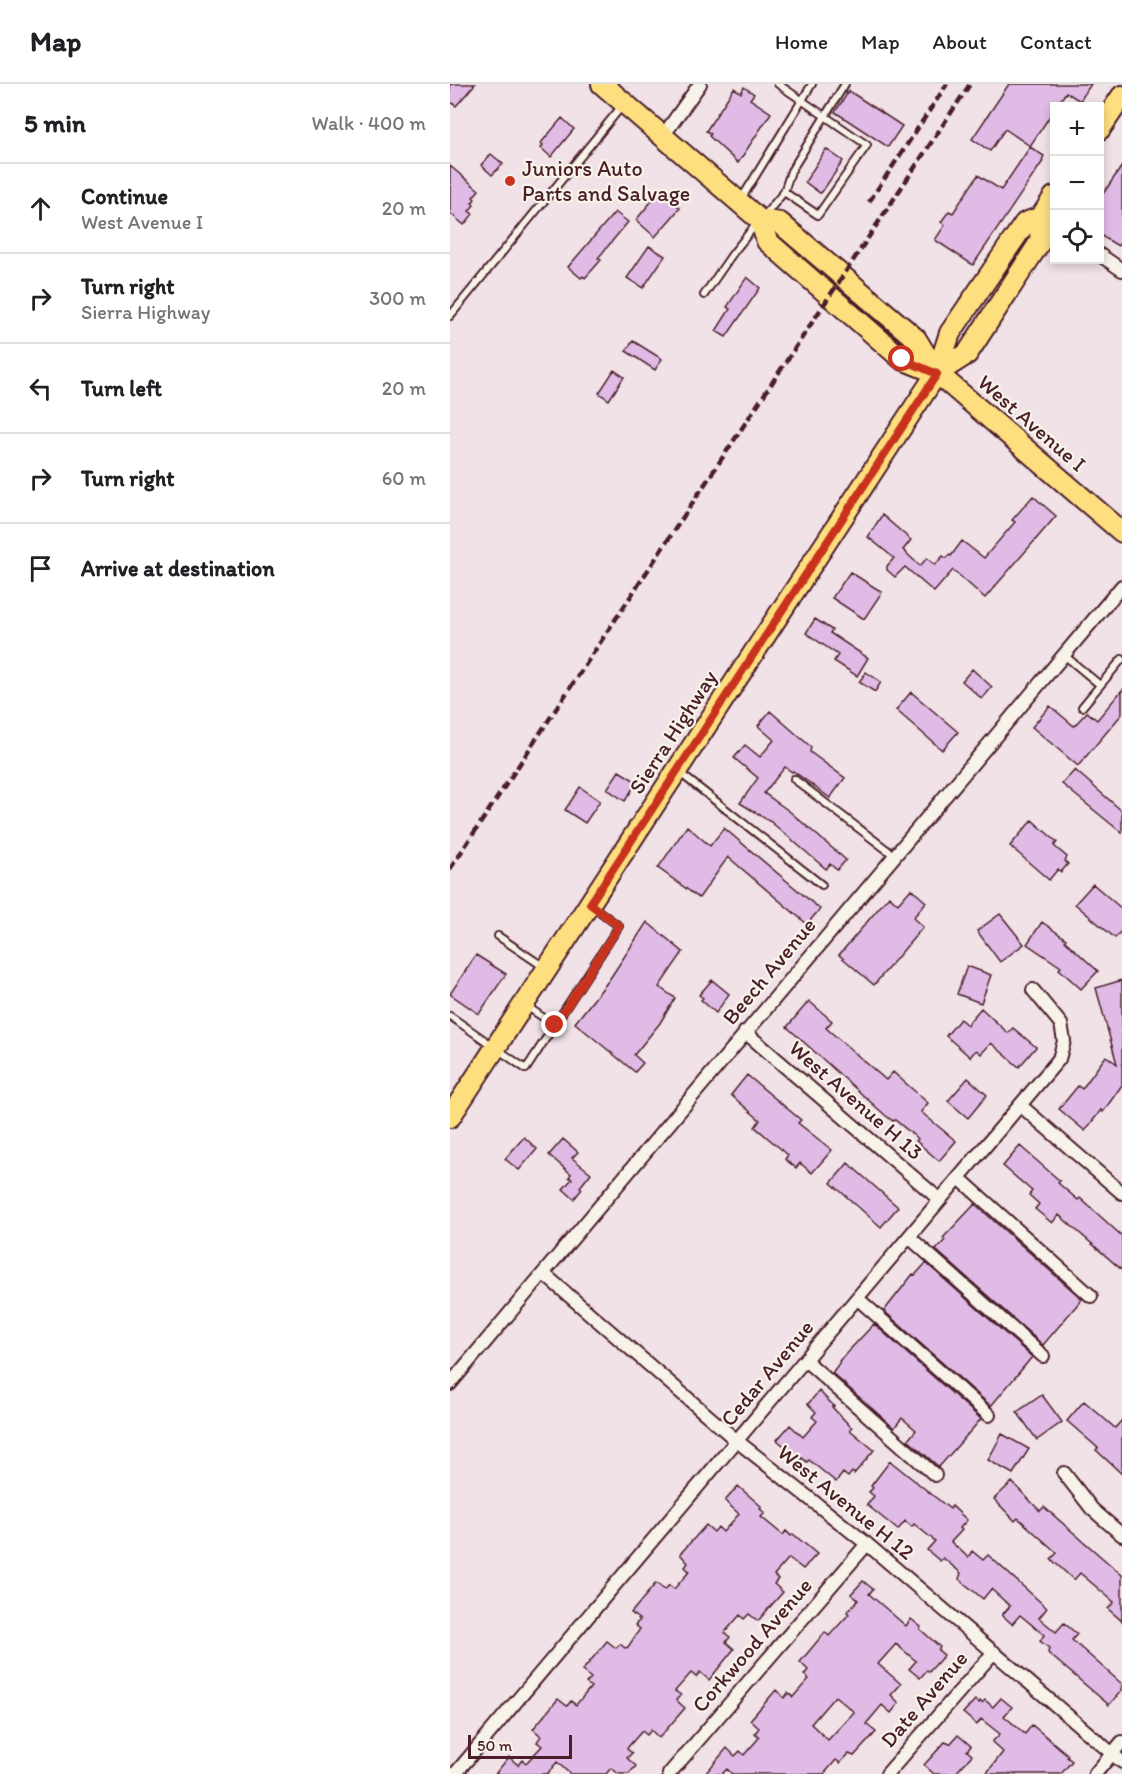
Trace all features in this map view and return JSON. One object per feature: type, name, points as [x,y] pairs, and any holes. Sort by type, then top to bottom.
[{"type":"main road","name":"West Avenue I","points":[[602,84],[760,220],[780,223],[916,339],[937,374],[1122,532]]},
{"type":"main road","points":[[1104,123],[1122,96]]},
{"type":"main road","name":"Sierra Highway","points":[[450,1117],[937,374],[950,333],[1025,223],[1048,221]]},
{"type":"street","points":[[663,136],[700,84]]},
{"type":"street","points":[[1104,258],[1122,270]]},
{"type":"street","name":"Beech Avenue","points":[[450,1384],[1122,586]]},
{"type":"street","name":"Cedar Avenue","points":[[455,1774],[1059,1059],[1064,1041],[1061,1024],[1033,990]]},
{"type":"street","name":"West Avenue H 13","points":[[745,1032],[940,1200]]},
{"type":"street","points":[[1020,1105],[1122,1193]]},
{"type":"street","points":[[959,1178],[1091,1296]]},
{"type":"street","points":[[909,1237],[1043,1356]]},
{"type":"street","name":"West Avenue H 12","points":[[544,1274],[737,1441],[867,1544],[1117,1758]]},
{"type":"street","points":[[857,1298],[989,1415]]},
{"type":"street","points":[[805,1360],[935,1475]]},
{"type":"street","points":[[1064,1473],[1092,1509],[1122,1535]]},
{"type":"street","name":"Corkwood Avenue","points":[[669,1774],[867,1544]]},
{"type":"street","name":"Date Avenue","points":[[887,1774],[994,1652]]},
{"type":"street","points":[[1095,1774],[1117,1758],[1122,1742]]},
{"type":"lane","points":[[777,84],[867,145],[818,215],[784,192]]},
{"type":"lane","points":[[739,202],[812,84]]},
{"type":"lane","points":[[704,295],[733,253],[784,192],[790,171],[845,84]]},
{"type":"lane","points":[[450,316],[625,103]]},
{"type":"lane","points":[[1064,656],[1100,685]]},
{"type":"lane","points":[[1082,707],[1122,659]]},
{"type":"lane","points":[[677,771],[702,788],[822,885]]},
{"type":"lane","points":[[794,779],[895,856]]},
{"type":"lane","points":[[450,1016],[526,1069],[619,926],[590,904]]},
{"type":"lane","points":[[498,936],[547,969]]},
{"type":"lane","points":[[524,1004],[555,1025]]},
{"type":"building","points":[[450,84],[475,84],[456,106],[450,101]]},
{"type":"building","points":[[1009,84],[1091,84],[1080,101],[1066,92],[1059,102],[1050,102],[1050,116],[1030,146],[1005,129],[990,151],[972,139]]},
{"type":"building","points":[[744,87],[754,94],[750,99],[771,113],[738,163],[706,131],[734,88],[741,93]]},
{"type":"building","points":[[849,91],[902,126],[888,147],[835,112]]},
{"type":"building","points":[[562,118],[574,129],[551,157],[541,148],[543,145],[541,143]]},
{"type":"building","points":[[1030,147],[1044,156],[1043,161],[973,265],[935,240],[945,225],[941,222],[949,211],[953,213],[978,175],[1001,190]]},
{"type":"building","points":[[826,149],[843,161],[820,193],[805,182]]},
{"type":"building","points":[[491,154],[503,164],[492,175],[481,165]]},
{"type":"building","points":[[450,166],[479,190],[473,197],[474,205],[469,211],[473,214],[464,225],[450,213]]},
{"type":"building","points":[[1122,166],[1122,240],[1118,246],[1104,237],[1104,192]]},
{"type":"building","points":[[660,191],[680,208],[655,237],[636,220]]},
{"type":"building","points":[[615,212],[628,222],[598,258],[601,260],[585,278],[583,276],[581,278],[568,267]]},
{"type":"building","points":[[649,246],[665,256],[643,288],[627,278]]},
{"type":"building","points":[[747,277],[760,288],[726,337],[716,331],[730,309],[727,307]]},
{"type":"building","points":[[633,341],[662,359],[655,370],[626,351]]},
{"type":"building","points":[[614,370],[624,377],[609,400],[599,393]]},
{"type":"building","points":[[1033,496],[1056,516],[985,598],[953,570],[934,592],[905,567],[895,577],[887,570],[887,566],[894,558],[868,537],[882,515],[911,540],[903,550],[920,566],[927,558],[935,565],[943,556],[946,558],[951,556],[962,541],[984,558],[1015,522],[1012,520]]},
{"type":"building","points":[[850,572],[882,592],[864,619],[832,598]]},
{"type":"building","points":[[815,619],[832,630],[830,633],[868,658],[857,676],[834,661],[838,655],[806,633]]},
{"type":"building","points":[[972,669],[992,687],[982,699],[962,681]]},
{"type":"building","points":[[866,672],[881,682],[875,692],[859,682]]},
{"type":"building","points":[[1122,690],[1122,714],[1078,766],[1032,727],[1050,706],[1074,726],[1087,712],[1097,720]]},
{"type":"building","points":[[911,692],[958,732],[942,750],[896,710]]},
{"type":"building","points":[[770,711],[811,747],[810,752],[845,778],[830,798],[785,767],[764,793],[789,811],[846,860],[837,870],[830,864],[826,869],[771,822],[740,803],[758,778],[734,758],[745,745],[760,757],[774,740],[758,726]]},
{"type":"building","points":[[1075,770],[1122,811],[1122,833],[1062,784]]},
{"type":"building","points":[[619,771],[637,782],[625,801],[607,789]]},
{"type":"building","points":[[580,787],[600,801],[585,823],[565,810]]},
{"type":"building","points":[[1032,820],[1057,842],[1054,846],[1067,857],[1065,861],[1068,864],[1061,872],[1058,869],[1049,880],[1010,846]]},
{"type":"building","points":[[687,826],[710,846],[724,828],[820,909],[807,924],[728,857],[699,898],[658,868]]},
{"type":"building","points":[[1093,884],[1122,909],[1122,930],[1115,938],[1075,904]]},
{"type":"building","points":[[911,889],[926,902],[913,918],[923,927],[874,985],[839,955],[889,896],[898,904]]},
{"type":"building","points":[[1000,914],[1024,944],[1000,962],[977,931]]},
{"type":"building","points":[[647,922],[683,952],[659,987],[675,998],[660,1023],[634,1055],[643,1063],[635,1072],[575,1023],[609,980]]},
{"type":"building","points":[[1042,922],[1066,939],[1065,941],[1098,971],[1081,989],[1059,969],[1061,967],[1027,944]]},
{"type":"building","points":[[476,955],[506,974],[479,1014],[450,994]]},
{"type":"building","points":[[967,966],[991,975],[981,1003],[957,994]]},
{"type":"building","points":[[712,980],[729,994],[716,1013],[701,1000],[703,998],[699,995]]},
{"type":"building","points":[[1122,980],[1122,1085],[1103,1112],[1101,1110],[1085,1131],[1059,1109],[1078,1086],[1082,1089],[1106,1056],[1117,1064],[1096,988]]},
{"type":"building","points":[[809,1001],[832,1021],[826,1028],[886,1080],[893,1072],[928,1103],[921,1112],[956,1141],[939,1161],[916,1141],[918,1139],[895,1120],[885,1115],[787,1027]]},
{"type":"building","points":[[981,1008],[1008,1033],[1013,1028],[1036,1047],[1019,1067],[991,1043],[981,1054],[976,1050],[970,1057],[946,1036],[960,1019],[968,1026]]},
{"type":"building","points":[[747,1075],[801,1120],[798,1123],[832,1150],[812,1173],[800,1163],[796,1168],[785,1159],[788,1155],[755,1127],[760,1120],[731,1095]]},
{"type":"building","points":[[968,1078],[987,1095],[968,1118],[948,1101]]},
{"type":"building","points":[[524,1137],[537,1149],[519,1170],[505,1159]]},
{"type":"building","points":[[563,1139],[578,1152],[572,1158],[591,1173],[574,1199],[563,1189],[572,1179],[569,1177],[571,1174],[549,1155]]},
{"type":"building","points":[[1020,1146],[1060,1181],[1058,1183],[1078,1200],[1080,1198],[1122,1236],[1122,1270],[1059,1215],[1052,1223],[1035,1209],[1039,1204],[1029,1195],[1032,1191],[1003,1166]]},
{"type":"building","points":[[848,1163],[898,1207],[881,1227],[831,1183]]},
{"type":"building","points":[[975,1204],[1082,1299],[1043,1345],[936,1250],[945,1240],[943,1238]]},
{"type":"building","points":[[926,1263],[1032,1357],[991,1406],[884,1311],[913,1274],[915,1275]]},
{"type":"building","points":[[874,1324],[981,1419],[939,1467],[908,1440],[916,1430],[902,1418],[894,1428],[832,1373],[839,1361]]},
{"type":"building","points":[[819,1391],[852,1428],[850,1430],[874,1450],[854,1474],[852,1472],[848,1477],[843,1473],[836,1482],[809,1460],[807,1462],[802,1458],[801,1460],[777,1440],[790,1425],[803,1437],[817,1421],[812,1417],[816,1412],[808,1404]]},
{"type":"building","points":[[1042,1395],[1062,1422],[1037,1440],[1017,1412]]},
{"type":"building","points":[[1084,1401],[1115,1428],[1122,1420],[1122,1474],[1096,1450],[1098,1448],[1067,1421]]},
{"type":"building","points":[[1002,1434],[1029,1449],[1013,1474],[988,1460]]},
{"type":"building","points":[[890,1461],[950,1509],[952,1506],[967,1520],[960,1528],[962,1530],[951,1542],[968,1557],[972,1551],[983,1560],[988,1555],[1047,1608],[1039,1618],[1056,1632],[1064,1623],[1077,1634],[1072,1640],[1122,1684],[1122,1690],[1109,1705],[1048,1653],[1049,1648],[1040,1641],[1044,1635],[1020,1615],[1012,1624],[1002,1615],[1010,1606],[991,1589],[983,1599],[959,1579],[961,1573],[943,1558],[940,1561],[927,1550],[935,1541],[914,1524],[912,1527],[905,1521],[898,1530],[867,1505],[874,1496],[869,1492],[873,1488],[871,1486]]},
{"type":"building","points":[[1012,1482],[1040,1511],[1044,1507],[1122,1575],[1122,1621],[1108,1609],[1114,1602],[1080,1573],[1074,1580],[1051,1559],[1057,1553],[1018,1518],[1015,1521],[994,1499]]},
{"type":"building","points":[[738,1486],[762,1507],[760,1509],[765,1513],[761,1517],[783,1535],[786,1531],[791,1536],[793,1534],[817,1554],[803,1569],[789,1558],[774,1575],[778,1579],[774,1584],[783,1592],[758,1621],[749,1614],[744,1619],[740,1615],[726,1631],[725,1633],[730,1637],[726,1642],[734,1649],[709,1680],[700,1672],[696,1677],[691,1673],[675,1691],[681,1695],[676,1700],[685,1708],[659,1738],[651,1730],[647,1735],[642,1731],[628,1747],[627,1749],[632,1753],[627,1758],[636,1766],[629,1774],[619,1774],[611,1768],[606,1774],[570,1774],[557,1762],[547,1774],[495,1774],[509,1757],[518,1765],[522,1760],[526,1763],[542,1746],[537,1742],[541,1736],[533,1729],[558,1699],[567,1706],[571,1701],[576,1705],[591,1687],[586,1683],[591,1678],[582,1671],[607,1641],[616,1648],[620,1644],[625,1648],[628,1647],[640,1629],[635,1625],[640,1620],[631,1613],[656,1583],[665,1590],[669,1585],[674,1589],[688,1573],[685,1567],[688,1563],[680,1554],[706,1525],[714,1532],[718,1527],[723,1532],[739,1514],[725,1501]]},
{"type":"building","points":[[863,1581],[873,1589],[869,1594],[906,1626],[911,1619],[921,1627],[920,1629],[940,1647],[938,1650],[944,1655],[929,1672],[927,1670],[920,1678],[909,1669],[916,1661],[896,1644],[878,1664],[901,1684],[891,1695],[899,1703],[891,1713],[882,1705],[866,1724],[876,1732],[854,1756],[849,1754],[840,1763],[836,1760],[824,1774],[732,1774],[727,1769],[722,1774],[705,1774],[727,1748],[735,1756],[740,1751],[744,1755],[758,1739],[755,1733],[759,1728],[750,1720],[776,1690],[784,1698],[788,1693],[793,1697],[809,1679],[804,1675],[808,1670],[800,1662],[825,1632],[829,1636],[849,1614],[847,1612],[858,1600],[851,1594]],"holes":[[[835,1696],[854,1712],[828,1740],[811,1724]]]},
{"type":"building","points":[[1001,1698],[1012,1707],[1004,1716],[1025,1734],[1032,1725],[1068,1755],[1067,1757],[1072,1761],[1061,1774],[986,1774],[1003,1752],[992,1742],[1000,1734],[981,1719],[977,1725],[963,1713],[975,1700],[982,1703],[985,1700],[993,1707]]},
{"type":"building","points":[[958,1735],[971,1746],[967,1751],[972,1755],[955,1774],[934,1774],[924,1765],[945,1742],[950,1744]]},
{"type":"railway","points":[[869,202],[947,84]]},
{"type":"railway","points":[[450,869],[970,84]]},
{"type":"place","name":"Juniors Auto Parts and Salvage","points":[[510,181]]},
{"type":"route","points":[[555,1025],[619,926],[590,904],[937,374],[902,359]]}]
